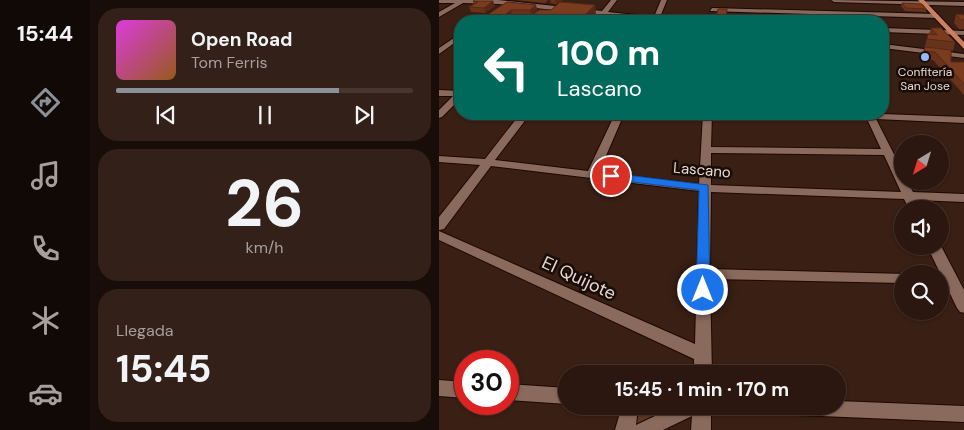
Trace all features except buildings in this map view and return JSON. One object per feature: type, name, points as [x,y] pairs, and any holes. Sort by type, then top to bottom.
[{"type":"main road","points":[[922,1],[964,48]]},
{"type":"street","points":[[603,15],[614,0]]},
{"type":"street","points":[[657,15],[664,0]]},
{"type":"street","points":[[834,0],[922,1],[964,4]]},
{"type":"street","points":[[439,1],[507,2],[630,15]]},
{"type":"street","points":[[439,15],[462,1]]},
{"type":"street","points":[[493,12],[507,2]]},
{"type":"street","points":[[714,2],[711,13],[824,10],[935,16]]},
{"type":"street","points":[[824,10],[826,15]]},
{"type":"street","points":[[889,30],[964,33]]},
{"type":"street","points":[[439,52],[454,41]]},
{"type":"street","points":[[439,43],[454,43]]},
{"type":"street","points":[[889,47],[964,56]]},
{"type":"street","points":[[439,93],[454,94]]},
{"type":"street","points":[[439,114],[454,100]]},
{"type":"street","points":[[889,116],[964,120]]},
{"type":"street","points":[[440,225],[520,120]]},
{"type":"street","points":[[592,174],[617,120]]},
{"type":"street","points":[[704,365],[703,274],[707,120]]},
{"type":"street","points":[[872,120],[911,200]]},
{"type":"street","points":[[706,150],[888,152]]},
{"type":"street","name":"Lascano","points":[[439,159],[488,162],[705,188],[964,198]]},
{"type":"street","name":"El Quijote","points":[[440,225],[704,356]]},
{"type":"street","points":[[703,274],[894,278]]},
{"type":"street","points":[[949,284],[964,308]]},
{"type":"street","points":[[439,388],[454,389]]},
{"type":"street","points":[[519,393],[558,395]]},
{"type":"street","points":[[846,409],[964,414]]},
{"type":"street","points":[[625,430],[628,415]]},
{"type":"street","points":[[643,430],[676,415]]},
{"type":"street","points":[[701,430],[702,415]]},
{"type":"shaded area","points":[[633,415],[662,415],[634,427]]},
{"type":"place","name":"Confitería San Jose","points":[[925,57]]},
{"type":"route","points":[[611,176],[705,188],[703,290]]}]
